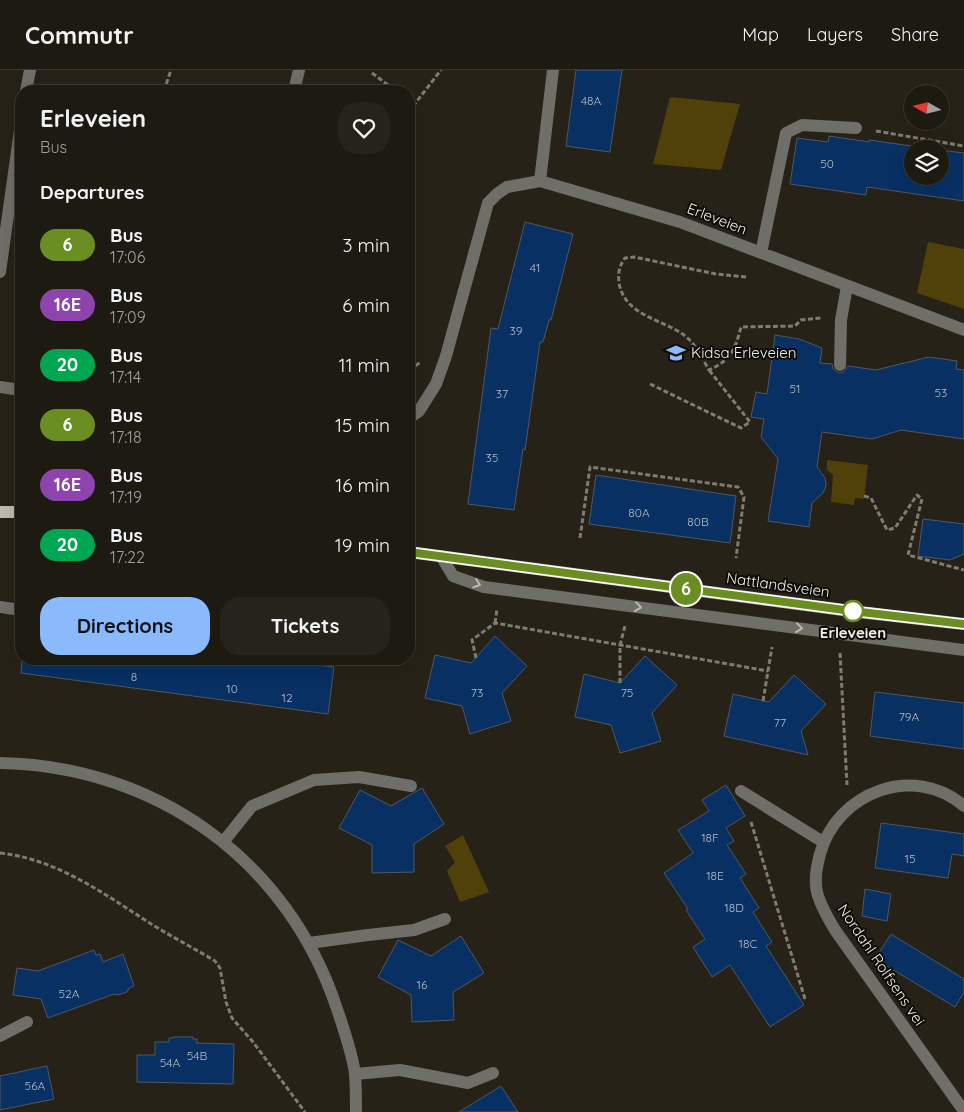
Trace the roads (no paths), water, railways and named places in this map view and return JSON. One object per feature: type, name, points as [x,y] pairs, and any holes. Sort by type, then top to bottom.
[{"type":"main road","points":[[0,512],[15,512]]},
{"type":"main road","name":"Nattlandsveien","points":[[415,553],[842,610],[964,624]]},
{"type":"street","points":[[27,85],[30,70]]},
{"type":"street","points":[[295,85],[299,70]]},
{"type":"street","points":[[540,181],[553,70]]},
{"type":"street","points":[[761,253],[786,133],[802,125],[856,128]]},
{"type":"street","points":[[0,272],[2,246],[15,162]]},
{"type":"street","name":"Erleveien","points":[[415,414],[419,411],[436,384],[446,356],[488,203],[507,187],[540,181],[680,222],[964,330]]},
{"type":"street","points":[[840,365],[841,320],[847,286]]},
{"type":"street","points":[[0,387],[15,389]]},
{"type":"street","points":[[441,556],[453,576],[484,587],[964,650]]},
{"type":"street","points":[[0,607],[15,609]]},
{"type":"street","points":[[0,763],[57,768],[101,778],[141,792],[183,814],[224,841],[256,872],[283,903],[309,944],[331,991],[350,1050],[355,1074],[356,1112]]},
{"type":"street","points":[[224,841],[252,806],[314,780],[359,777],[411,786]]},
{"type":"street","name":"Nordahl Rolfsens vei","points":[[964,806],[955,798],[939,790],[924,786],[891,788],[873,793],[860,799],[848,808],[834,823],[823,842],[816,867],[817,891],[824,909],[849,950],[964,1111]]},
{"type":"street","points":[[741,791],[823,842]]},
{"type":"street","points":[[309,944],[414,930],[445,919]]},
{"type":"street","points":[[0,1036],[26,1022]]},
{"type":"street","points":[[355,1074],[400,1070],[468,1083],[493,1074]]},
{"type":"place","name":"Kidsa Erleveien","points":[[676,353]]},
{"type":"place","name":"Erleveien","points":[[853,611]]}]
